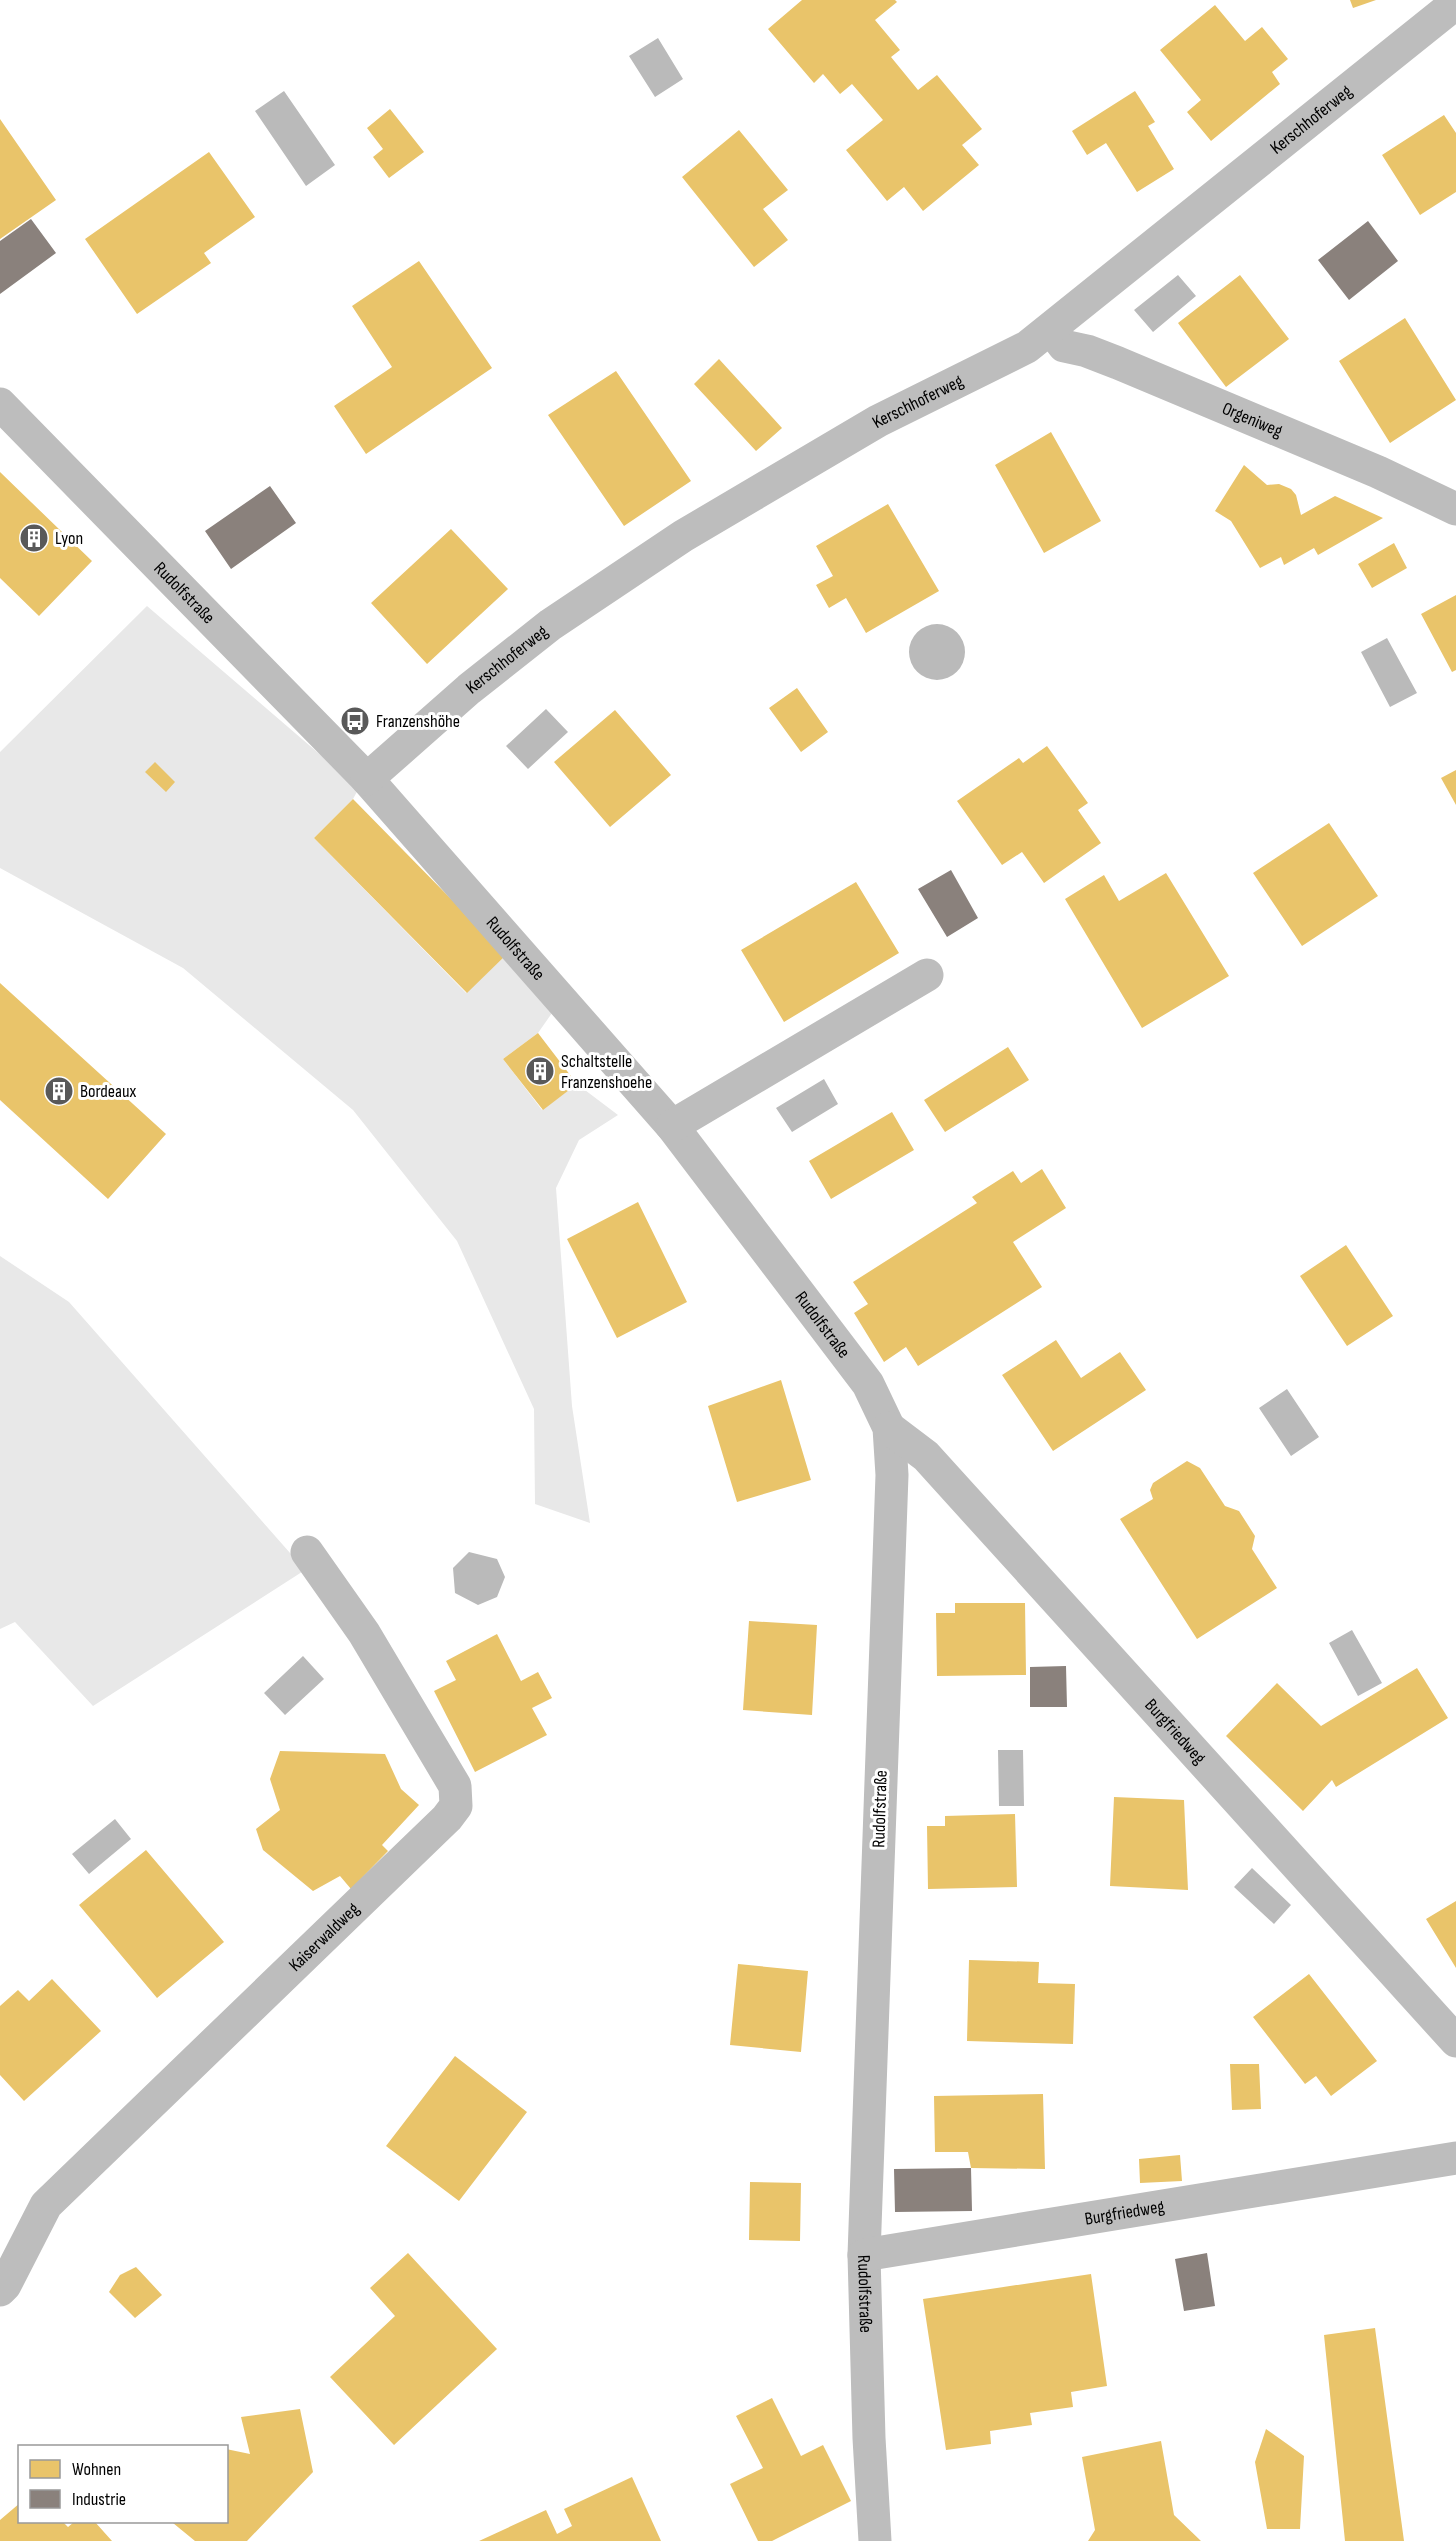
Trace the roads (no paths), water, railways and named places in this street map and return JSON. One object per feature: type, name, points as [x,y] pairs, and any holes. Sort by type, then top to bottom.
[{"type":"street","name":"Kerschhoferweg","points":[[367,778],[532,639],[621,577],[798,466],[878,420],[1017,353],[1051,329],[1456,3]]},
{"type":"street","name":"Orgeniweg","points":[[1051,329],[1064,346],[1087,351],[1118,363],[1378,472],[1456,509]]},
{"type":"street","name":"Rudolfstraße","points":[[0,404],[367,778],[672,1126],[868,1384],[889,1428],[892,1475],[864,2255],[869,2438],[875,2541]]},
{"type":"street","points":[[672,1126],[927,975]]},
{"type":"street","name":"Burgfriedweg","points":[[889,1428],[926,1456],[1456,2041]]},
{"type":"street","name":"Kaiserwaldweg","points":[[0,2290],[5,2285],[46,2205],[447,1818],[456,1806],[455,1786],[364,1633],[307,1552]]},
{"type":"street","name":"Burgfriedweg","points":[[864,2255],[1456,2158]]},
{"type":"place","name":"Lyon","points":[[34,538]]},
{"type":"place","name":"Franzenshöhe","points":[[355,721]]},
{"type":"place","name":"Schaltstelle Franzenshoehe","points":[[540,1071]]},
{"type":"place","name":"Bordeaux","points":[[59,1091]]}]
